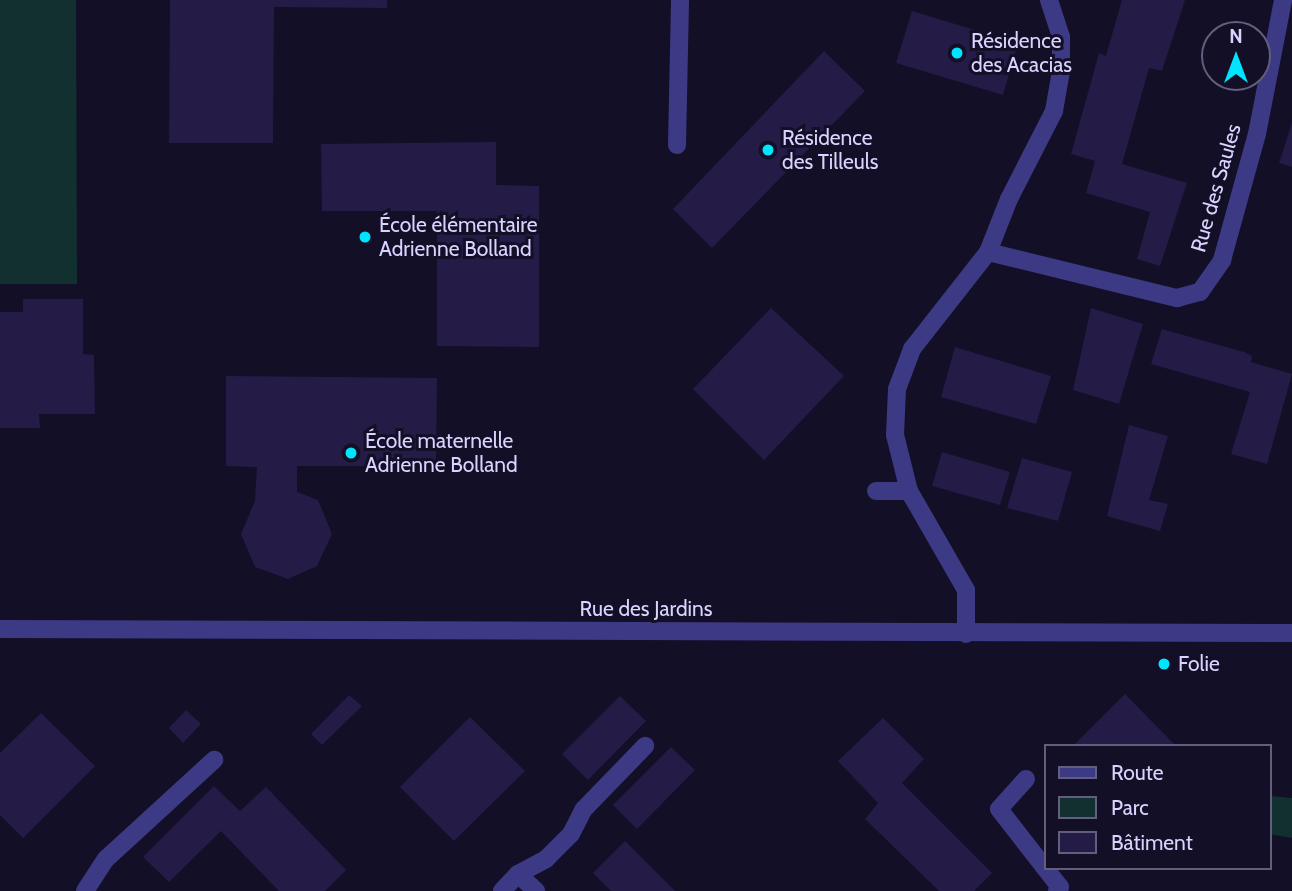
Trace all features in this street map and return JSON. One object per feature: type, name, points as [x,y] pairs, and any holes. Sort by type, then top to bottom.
[{"type":"street","points":[[677,145],[680,0]]},
{"type":"street","points":[[966,634],[966,590],[909,491],[895,435],[897,389],[912,349],[988,253],[1009,198],[1054,111],[1061,71],[1061,37],[1049,0]]},
{"type":"street","name":"Rue des Saules","points":[[988,253],[1177,298],[1200,292],[1222,260],[1257,134],[1283,0]]},
{"type":"street","points":[[876,491],[909,491]]},
{"type":"street","name":"Rue des Jardins","points":[[0,629],[1292,633]]},
{"type":"street","points":[[502,891],[518,874],[546,859],[571,834],[584,809],[645,746]]},
{"type":"street","points":[[85,891],[106,859],[214,760]]},
{"type":"street","points":[[1026,779],[999,809],[1044,867]]},
{"type":"street","points":[[1047,870],[1060,887],[1057,891]]},
{"type":"street","points":[[518,874],[536,891]]},
{"type":"green space","points":[[0,0],[76,0],[77,284],[0,284]]},
{"type":"green space","points":[[1271,796],[1292,798],[1292,838],[1271,834]]},
{"type":"building","points":[[170,0],[387,0],[387,8],[274,7],[273,143],[169,143]]},
{"type":"building","points":[[1122,0],[1185,0],[1162,71],[1149,68],[1122,164],[1187,183],[1160,266],[1137,259],[1150,212],[1086,193],[1095,161],[1071,154],[1099,53],[1106,56]]},
{"type":"building","name":"Résidence des Acacias","points":[[912,11],[1018,43],[1003,95],[896,63]]},
{"type":"building","name":"Résidence des Tilleuls","points":[[824,51],[865,91],[712,248],[673,209]]},
{"type":"building","points":[[1292,123],[1292,167],[1279,163]]},
{"type":"building","points":[[496,142],[496,185],[539,186],[539,347],[437,346],[437,211],[322,211],[321,144]]},
{"type":"building","points":[[23,299],[83,299],[83,354],[94,355],[95,414],[39,414],[40,428],[0,428],[0,312],[23,312]]},
{"type":"building","points":[[771,308],[844,376],[764,460],[693,389]]},
{"type":"building","points":[[1091,308],[1143,324],[1119,404],[1073,390]]},
{"type":"building","points":[[1162,329],[1244,352],[1252,356],[1251,362],[1292,374],[1267,464],[1231,454],[1250,392],[1151,364]]},
{"type":"building","points":[[955,347],[1051,376],[1036,424],[941,397]]},
{"type":"building","points":[[226,376],[437,378],[436,466],[297,466],[297,492],[318,500],[332,534],[317,566],[288,579],[255,567],[241,534],[255,501],[257,467],[226,466]]},
{"type":"building","points":[[1129,425],[1168,436],[1149,500],[1168,504],[1160,531],[1107,516]]},
{"type":"building","points":[[942,452],[1010,472],[1000,505],[932,486]]},
{"type":"building","points":[[1022,458],[1072,472],[1058,521],[1007,508]]},
{"type":"building","points":[[1125,694],[1174,744],[1075,744]]},
{"type":"building","points":[[349,695],[362,706],[322,745],[311,734]]},
{"type":"building","points":[[620,696],[646,721],[588,780],[562,754]]},
{"type":"building","points":[[186,710],[201,724],[183,743],[169,728]]},
{"type":"building","points":[[41,713],[95,766],[23,838],[0,815],[0,753]]},
{"type":"building","points":[[470,717],[525,771],[454,841],[400,787]]},
{"type":"building","points":[[883,718],[924,759],[902,783],[992,873],[974,891],[939,891],[865,819],[878,803],[838,761]]},
{"type":"building","points":[[671,747],[695,770],[637,829],[613,805]]},
{"type":"building","points":[[214,786],[240,811],[266,787],[346,870],[325,891],[279,891],[221,831],[169,882],[143,857]]},
{"type":"building","points":[[625,841],[675,891],[611,891],[593,873]]},
{"type":"place","name":"Résidence des Acacias","points":[[957,53]]},
{"type":"place","name":"Résidence des Tilleuls","points":[[768,150]]},
{"type":"place","name":"École élémentaire Adrienne Bolland","points":[[365,237]]},
{"type":"place","name":"École maternelle Adrienne Bolland","points":[[351,453]]},
{"type":"place","name":"Folie","points":[[1164,664]]}]
